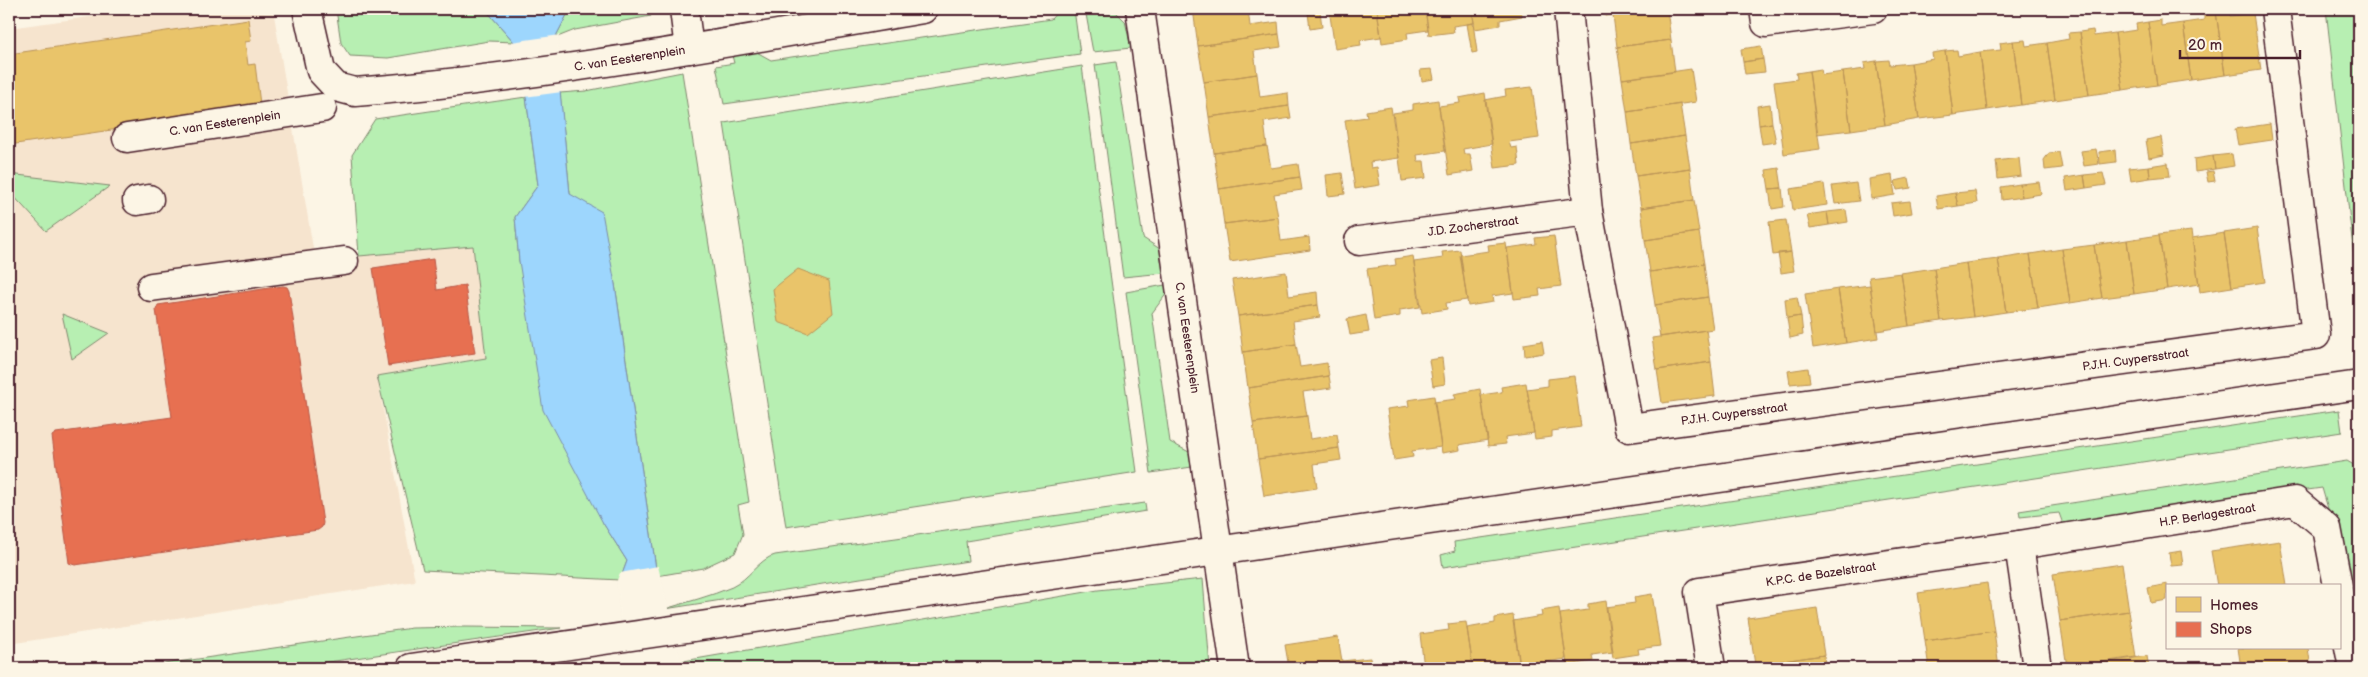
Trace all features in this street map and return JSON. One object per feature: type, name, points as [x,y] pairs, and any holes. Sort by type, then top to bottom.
[{"type":"street","points":[[307,9],[329,98]]},
{"type":"street","points":[[684,9],[689,49]]},
{"type":"street","name":"C. van Eesterenplein","points":[[127,138],[355,92],[493,78],[689,49],[923,9]]},
{"type":"street","name":"C. van Eesterenplein","points":[[1140,9],[1235,668]]},
{"type":"street","points":[[1568,9],[1588,211]]},
{"type":"street","points":[[1764,9],[1766,23],[1872,9]]},
{"type":"street","name":"P.J.H. Cuypersstraat","points":[[1588,211],[1629,428],[2316,335],[2275,9]]},
{"type":"street","name":"J.D. Zocherstraat","points":[[1359,241],[1588,211]]},
{"type":"street","points":[[151,287],[344,261]]},
{"type":"street","points":[[411,668],[2359,385]]},
{"type":"street","name":"H.P. Berlagestraat","points":[[2019,545],[2295,501],[2328,528],[2338,584]]},
{"type":"street","points":[[2019,545],[2037,668]]},
{"type":"street","name":"K.P.C. de Bazelstraat","points":[[1711,668],[1699,592],[2019,545]]},
{"type":"street","points":[[2340,599],[2353,668]]},
{"type":"shaded area","points":[[147,9],[273,9],[315,260],[473,246],[486,358],[377,376],[415,581],[9,644],[9,28]]},
{"type":"green space","points":[[336,9],[485,9],[514,42],[489,41],[388,58],[350,56],[341,43]]},
{"type":"green space","points":[[570,9],[650,9],[651,16],[575,30],[555,38]]},
{"type":"green space","points":[[1060,9],[1074,9],[1080,54],[724,104],[716,66],[734,63],[731,52],[753,50],[771,60],[1051,19]]},
{"type":"green space","points":[[1085,9],[1113,9],[1125,21],[1131,48],[1093,52]]},
{"type":"green space","points":[[2326,9],[2359,9],[2359,301]]},
{"type":"green space","points":[[1116,62],[1143,238],[1160,249],[1164,273],[1123,277],[1095,65]]},
{"type":"green space","points":[[1082,66],[1137,472],[786,527],[724,123]]},
{"type":"green space","points":[[682,72],[749,502],[738,505],[743,534],[735,553],[703,568],[657,576],[615,284],[570,194],[560,93],[586,91]]},
{"type":"green space","points":[[526,97],[538,185],[515,217],[519,261],[603,523],[627,561],[620,580],[423,570],[377,376],[486,358],[473,246],[359,256],[352,155],[375,119]]},
{"type":"green space","points":[[9,174],[110,186],[46,231],[9,191]]},
{"type":"green space","points":[[1165,285],[1167,293],[1152,313],[1170,442],[1189,452],[1192,467],[1151,473],[1126,292]]},
{"type":"green space","points":[[62,314],[109,333],[72,359]]},
{"type":"green space","points":[[2339,410],[2342,432],[1443,567],[1441,555],[1455,551],[1454,542]]},
{"type":"green space","points":[[2347,461],[2359,468],[2359,615],[2322,488],[2063,524],[2059,513],[2020,517],[2019,511]]},
{"type":"green space","points":[[1145,503],[1146,511],[966,541],[968,561],[665,609],[732,587],[769,557],[775,555]]},
{"type":"green space","points":[[1203,579],[1210,668],[680,668],[678,662],[1098,590]]},
{"type":"green space","points":[[412,628],[561,628],[287,668],[136,668]]},
{"type":"water","points":[[485,9],[570,9],[555,38],[570,194],[602,212],[615,284],[657,576],[620,580],[627,561],[603,523],[543,410],[519,261],[515,217],[538,185],[526,97],[514,50],[514,42]]},
{"type":"pier","points":[[560,35],[558,38],[562,92],[524,97],[511,42]]},
{"type":"pier","points":[[658,566],[682,668],[624,668],[617,580],[620,573]]},
{"type":"building: Homes","points":[[1193,9],[1248,9],[1250,26],[1278,22],[1279,34],[1198,46]]},
{"type":"building: Homes","points":[[1329,9],[1377,9],[1381,37],[1360,40],[1361,45],[1335,49]]},
{"type":"building: Homes","points":[[1377,9],[1425,9],[1428,30],[1407,33],[1408,39],[1382,43]]},
{"type":"building: Homes","points":[[1425,9],[1472,9],[1474,23],[1453,26],[1454,32],[1429,35]]},
{"type":"building: Homes","points":[[1472,9],[1521,9],[1522,16],[1500,20],[1500,25],[1475,29]]},
{"type":"building: Homes","points":[[1604,9],[1657,9],[1605,16]]},
{"type":"building: Homes","points":[[1667,9],[1671,40],[1617,47],[1613,15]]},
{"type":"building: Homes","points":[[2229,10],[2230,16],[2253,13],[2261,70],[2225,75],[2216,12]]},
{"type":"building: Homes","points":[[1320,11],[1322,27],[1310,29],[1308,13]]},
{"type":"building: Homes","points":[[2216,12],[2225,75],[2191,80],[2183,23],[2204,20],[2204,14]]},
{"type":"building: Homes","points":[[248,19],[251,41],[245,42],[248,65],[255,64],[260,104],[255,109],[9,145],[9,54]]},
{"type":"building: Homes","points":[[2161,20],[2161,26],[2183,23],[2191,80],[2157,85],[2148,22]]},
{"type":"building: Homes","points":[[2148,22],[2157,85],[2123,90],[2115,33],[2137,30],[2136,24]]},
{"type":"building: Homes","points":[[1473,23],[1477,52],[1472,53],[1467,24]]},
{"type":"building: Homes","points":[[2093,30],[2094,36],[2115,33],[2123,90],[2089,95],[2080,32]]},
{"type":"building: Homes","points":[[2080,32],[2089,95],[2055,100],[2047,43],[2069,39],[2068,33]]},
{"type":"building: Homes","points":[[1279,34],[1281,47],[1254,51],[1257,74],[1204,82],[1198,46]]},
{"type":"building: Homes","points":[[1671,40],[1675,72],[1622,79],[1617,47]]},
{"type":"building: Homes","points":[[2025,40],[2026,46],[2047,43],[2055,100],[2021,105],[2013,41]]},
{"type":"building: Homes","points":[[2013,41],[2021,105],[1987,110],[1980,52],[2001,50],[2000,43]]},
{"type":"building: Homes","points":[[1761,46],[1763,59],[1743,62],[1741,49]]},
{"type":"building: Homes","points":[[1957,50],[1958,56],[1980,52],[1987,110],[1953,115],[1945,51]]},
{"type":"building: Homes","points":[[1945,51],[1953,115],[1919,119],[1911,63],[1933,59],[1932,53]]},
{"type":"building: Homes","points":[[1763,59],[1765,72],[1745,74],[1743,62]]},
{"type":"building: Homes","points":[[1889,60],[1890,65],[1911,63],[1919,119],[1885,125],[1876,61]]},
{"type":"building: Homes","points":[[1876,61],[1885,125],[1851,130],[1843,72],[1865,69],[1864,63]]},
{"type":"building: Homes","points":[[1432,69],[1434,79],[1422,81],[1420,70]]},
{"type":"building: Homes","points":[[1691,69],[1696,102],[1627,112],[1622,79]]},
{"type":"building: Homes","points":[[1821,69],[1822,75],[1843,72],[1851,130],[1817,134],[1809,71]]},
{"type":"building: Homes","points":[[1809,71],[1820,149],[1784,154],[1774,82],[1797,79],[1796,73]]},
{"type":"building: Homes","points":[[1257,74],[1260,97],[1288,93],[1289,106],[1209,117],[1204,82]]},
{"type":"building: Homes","points":[[1532,87],[1539,138],[1509,142],[1511,148],[1517,147],[1519,165],[1495,168],[1485,100],[1506,96],[1505,90]]},
{"type":"building: Homes","points":[[1485,93],[1492,144],[1463,149],[1464,154],[1470,154],[1473,171],[1449,175],[1439,106],[1460,103],[1459,98]]},
{"type":"building: Homes","points":[[1438,100],[1445,151],[1417,155],[1418,161],[1424,161],[1426,178],[1402,181],[1393,113],[1413,110],[1413,104]]},
{"type":"building: Homes","points":[[1680,104],[1685,136],[1631,144],[1627,112]]},
{"type":"building: Homes","points":[[1770,104],[1772,123],[1759,125],[1757,106]]},
{"type":"building: Homes","points":[[1289,106],[1291,118],[1264,122],[1267,146],[1214,153],[1209,117]]},
{"type":"building: Homes","points":[[1391,107],[1399,158],[1370,162],[1371,168],[1377,167],[1380,185],[1355,189],[1345,120],[1367,117],[1366,111]]},
{"type":"building: Homes","points":[[1772,123],[1776,142],[1762,144],[1759,125]]},
{"type":"building: Homes","points":[[2270,124],[2272,140],[2238,145],[2235,129]]},
{"type":"building: Homes","points":[[1685,136],[1690,168],[1636,176],[1631,144]]},
{"type":"building: Homes","points":[[2161,137],[2164,155],[2149,158],[2146,140]]},
{"type":"building: Homes","points":[[1267,146],[1271,168],[1298,164],[1300,177],[1219,189],[1214,153]]},
{"type":"building: Homes","points":[[2096,149],[2099,164],[2084,166],[2081,151]]},
{"type":"building: Homes","points":[[2115,150],[2116,162],[2100,164],[2099,152]]},
{"type":"building: Homes","points":[[2059,152],[2062,168],[2045,170],[2044,160],[2049,153]]},
{"type":"building: Homes","points":[[2232,154],[2234,166],[2215,169],[2213,156]]},
{"type":"building: Homes","points":[[2213,156],[2215,169],[2195,172],[2194,159]]},
{"type":"building: Homes","points":[[2019,158],[2021,176],[1998,179],[1996,161]]},
{"type":"building: Homes","points":[[2168,163],[2170,176],[2150,178],[2149,166]]},
{"type":"building: Homes","points":[[2149,166],[2150,178],[2131,181],[2129,168]]},
{"type":"building: Homes","points":[[1690,168],[1694,200],[1641,208],[1636,176]]},
{"type":"building: Homes","points":[[1779,168],[1782,188],[1769,189],[1766,170]]},
{"type":"building: Homes","points":[[2213,171],[2215,181],[2208,182],[2206,172]]},
{"type":"building: Homes","points":[[1342,173],[1345,194],[1328,196],[1326,175]]},
{"type":"building: Homes","points":[[2103,173],[2106,185],[2086,188],[2084,175]]},
{"type":"building: Homes","points":[[1892,175],[1895,195],[1871,199],[1869,179]]},
{"type":"building: Homes","points":[[2084,175],[2086,188],[2067,191],[2065,178]]},
{"type":"building: Homes","points":[[1300,177],[1302,190],[1274,194],[1278,217],[1224,224],[1219,189]]},
{"type":"building: Homes","points":[[1909,178],[1911,188],[1897,190],[1895,181]]},
{"type":"building: Homes","points":[[2039,182],[2041,194],[2022,197],[2020,184]]},
{"type":"building: Homes","points":[[1856,183],[1859,201],[1835,204],[1832,186]]},
{"type":"building: Homes","points":[[1824,184],[1827,205],[1793,210],[1790,189]]},
{"type":"building: Homes","points":[[2020,184],[2022,197],[2002,200],[2001,187]]},
{"type":"building: Homes","points":[[1782,188],[1784,207],[1772,209],[1769,189]]},
{"type":"building: Homes","points":[[1975,191],[1977,203],[1958,206],[1955,193]]},
{"type":"building: Homes","points":[[1955,193],[1958,206],[1938,209],[1936,196]]},
{"type":"building: Homes","points":[[1694,200],[1699,232],[1645,240],[1641,208]]},
{"type":"building: Homes","points":[[1910,201],[1912,213],[1893,216],[1891,203]]},
{"type":"building: Homes","points":[[1846,210],[1848,222],[1829,225],[1827,212]]},
{"type":"building: Homes","points":[[1827,212],[1829,225],[1810,228],[1807,215]]},
{"type":"building: Homes","points":[[1278,217],[1281,241],[1309,237],[1310,250],[1230,262],[1224,224]]},
{"type":"building: Homes","points":[[1786,220],[1791,252],[1773,255],[1769,222]]},
{"type":"building: Homes","points":[[2257,228],[2265,282],[2232,287],[2224,233]]},
{"type":"building: Homes","points":[[2191,231],[2199,284],[2167,289],[2159,235]]},
{"type":"building: Homes","points":[[1699,232],[1704,264],[1650,272],[1645,240]]},
{"type":"building: Homes","points":[[2224,233],[2232,287],[2200,292],[2192,238]]},
{"type":"building: Homes","points":[[2159,235],[2167,289],[2134,294],[2127,240]]},
{"type":"building: Homes","points":[[1554,236],[1561,286],[1539,289],[1540,296],[1514,299],[1507,248],[1536,244],[1535,238]]},
{"type":"building: Homes","points":[[2127,240],[2134,294],[2102,298],[2094,245]]},
{"type":"building: Homes","points":[[1506,243],[1513,293],[1492,296],[1493,302],[1468,306],[1460,255],[1489,251],[1488,245]]},
{"type":"building: Homes","points":[[2094,245],[2102,298],[2070,303],[2062,249]]},
{"type":"building: Homes","points":[[2062,249],[2070,303],[2038,308],[2030,254]]},
{"type":"building: Homes","points":[[1460,250],[1467,300],[1446,303],[1447,309],[1422,313],[1414,262],[1443,258],[1442,252]]},
{"type":"building: Homes","points":[[1791,252],[1794,271],[1781,273],[1778,253]]},
{"type":"building: Homes","points":[[2030,254],[2038,308],[2006,312],[1998,259]]},
{"type":"building: Homes","points":[[1413,256],[1420,307],[1400,310],[1400,316],[1374,320],[1367,269],[1396,265],[1395,259]]},
{"type":"building: Homes","points":[[1998,259],[2006,312],[1973,317],[1966,263]]},
{"type":"building: Homes","points":[[1966,263],[1973,317],[1941,321],[1934,268]]},
{"type":"building: Homes","points":[[1704,264],[1708,297],[1655,305],[1650,272]]},
{"type":"building: Homes","points":[[1934,268],[1941,321],[1909,326],[1901,273]]},
{"type":"building: Homes","points":[[798,269],[829,281],[833,313],[808,333],[778,322],[773,289]]},
{"type":"building: Homes","points":[[1286,272],[1289,296],[1317,292],[1318,305],[1238,316],[1232,280]]},
{"type":"building: Homes","points":[[1901,273],[1909,326],[1877,331],[1869,277]]},
{"type":"building: Homes","points":[[1870,285],[1878,338],[1846,343],[1838,289]]},
{"type":"building: Homes","points":[[1838,289],[1846,343],[1813,348],[1805,294]]},
{"type":"building: Homes","points":[[1708,297],[1713,329],[1660,337],[1655,305]]},
{"type":"building: Homes","points":[[1797,297],[1801,316],[1787,318],[1785,299]]},
{"type":"building: Homes","points":[[1318,305],[1320,317],[1293,321],[1296,344],[1243,352],[1238,316]]},
{"type":"building: Homes","points":[[1366,315],[1369,332],[1350,335],[1347,319]]},
{"type":"building: Homes","points":[[1801,316],[1803,335],[1790,338],[1787,318]]},
{"type":"building: Homes","points":[[1706,330],[1711,362],[1657,370],[1652,338]]},
{"type":"building: Homes","points":[[1542,341],[1544,353],[1525,356],[1524,344]]},
{"type":"building: Homes","points":[[1296,344],[1300,367],[1327,363],[1329,376],[1248,388],[1243,352]]},
{"type":"building: Homes","points":[[1442,358],[1445,384],[1433,386],[1429,360]]},
{"type":"building: Homes","points":[[1711,362],[1715,396],[1662,403],[1657,370]]},
{"type":"building: Homes","points":[[1808,368],[1810,382],[1790,384],[1788,371]]},
{"type":"building: Homes","points":[[1329,376],[1331,388],[1303,392],[1307,416],[1253,423],[1248,388]]},
{"type":"building: Homes","points":[[1574,376],[1581,427],[1552,431],[1552,437],[1535,439],[1527,389],[1548,386],[1548,379]]},
{"type":"building: Homes","points":[[1526,383],[1534,433],[1505,437],[1506,444],[1488,446],[1481,395],[1502,392],[1501,387]]},
{"type":"building: Homes","points":[[1480,389],[1488,440],[1459,445],[1460,450],[1442,453],[1434,402],[1456,399],[1454,394]]},
{"type":"building: Homes","points":[[1434,396],[1441,447],[1412,451],[1413,457],[1394,460],[1387,409],[1409,406],[1408,400]]},
{"type":"building: Homes","points":[[1307,416],[1310,439],[1337,435],[1339,448],[1258,459],[1253,423]]},
{"type":"building: Homes","points":[[1339,448],[1341,460],[1314,464],[1317,488],[1264,496],[1258,459]]},
{"type":"building: Homes","points":[[2280,541],[2287,584],[2217,584],[2211,551]]},
{"type":"building: Homes","points":[[2181,551],[2183,565],[2171,566],[2169,553]]},
{"type":"building: Homes","points":[[2122,564],[2129,611],[2060,621],[2053,574]]},
{"type":"building: Homes","points":[[1987,583],[1994,631],[1925,641],[1918,593]]},
{"type":"building: Homes","points":[[2166,584],[2166,600],[2151,603],[2148,588]]},
{"type":"building: Homes","points":[[1652,594],[1660,646],[1638,649],[1639,654],[1613,658],[1606,607],[1635,603],[1634,597]]},
{"type":"building: Homes","points":[[1606,601],[1613,652],[1592,655],[1593,661],[1567,665],[1560,614],[1588,610],[1588,604]]},
{"type":"building: Homes","points":[[1559,608],[1566,659],[1545,662],[1546,668],[1520,668],[1513,621],[1542,616],[1541,611]]},
{"type":"building: Homes","points":[[1817,608],[1824,655],[1755,665],[1748,618]]},
{"type":"building: Homes","points":[[2129,611],[2136,657],[2067,667],[2060,621]]},
{"type":"building: Homes","points":[[1513,615],[1520,666],[1473,668],[1467,628],[1495,623],[1495,618]]},
{"type":"building: Homes","points":[[1466,622],[1473,668],[1424,668],[1420,634],[1449,630],[1448,624]]},
{"type":"building: Homes","points":[[1994,631],[1999,668],[1929,668],[1925,641]]},
{"type":"building: Homes","points":[[1338,637],[1342,661],[1370,658],[1371,668],[1289,668],[1285,645]]},
{"type":"building: Homes","points":[[2238,650],[2308,650],[2311,668],[2241,668]]},
{"type":"building: Homes","points":[[1824,655],[1825,668],[1755,668],[1755,665]]},
{"type":"building: Homes","points":[[2147,656],[2149,668],[2079,668],[2079,666]]},
{"type":"building: Shops","points":[[433,259],[437,290],[465,285],[475,353],[388,366],[373,268]]},
{"type":"building: Shops","points":[[283,286],[287,287],[289,291],[323,523],[322,527],[318,530],[75,565],[69,563],[52,436],[56,433],[172,417],[156,310],[158,305]]}]
